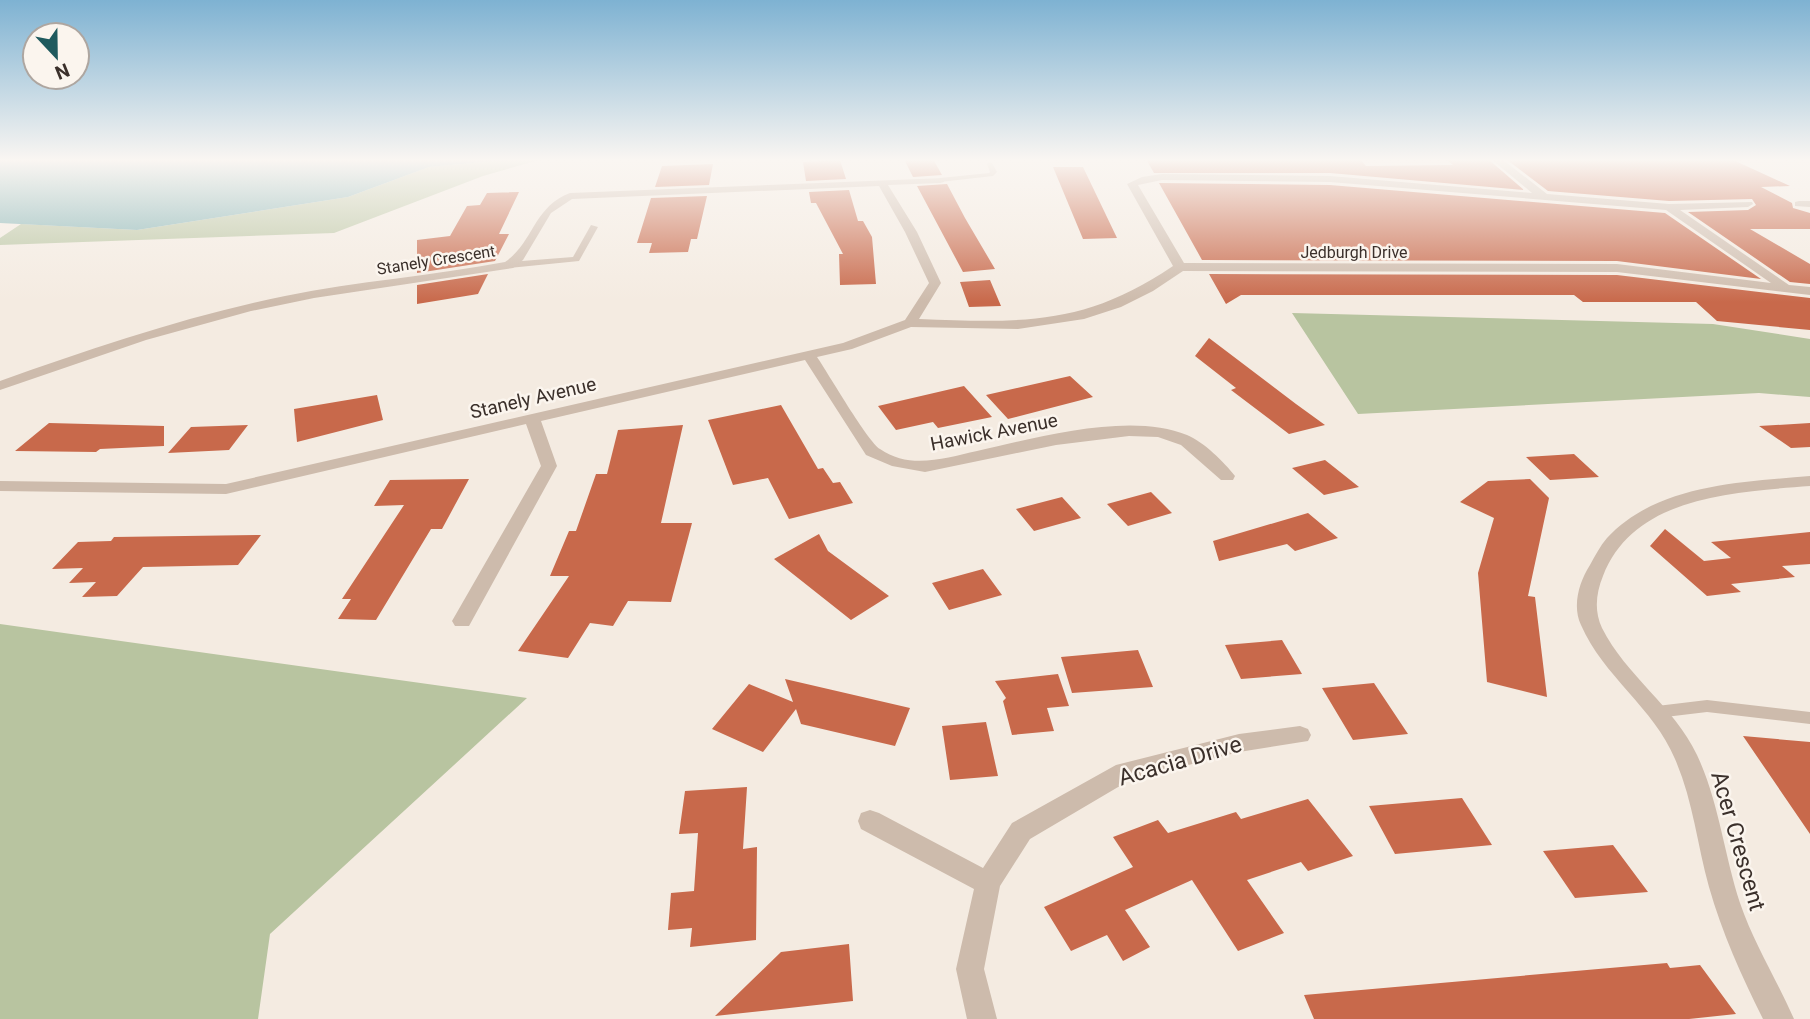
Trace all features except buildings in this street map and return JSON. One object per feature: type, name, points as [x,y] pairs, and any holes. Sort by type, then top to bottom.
[{"type":"street","name":"Stanely Crescent","points":[[0,386],[144,335],[211,316],[301,297],[509,265],[519,258],[547,211],[553,207]]},
{"type":"street","points":[[896,207],[935,283],[910,323],[993,326],[1068,321],[1117,306],[1155,286],[1180,267],[1145,207]]},
{"type":"street","points":[[1664,207],[1681,207]]},
{"type":"street","points":[[1669,207],[1786,287]]},
{"type":"street","name":"Jedburgh Drive","points":[[1180,267],[1617,268],[1810,291]]},
{"type":"street","name":"Stanely Avenue","points":[[0,486],[226,489],[847,346],[910,323]]},
{"type":"street","name":"Hawick Avenue","points":[[809,355],[872,452],[898,463],[925,467],[1110,431],[1149,431],[1181,438],[1227,476]]},
{"type":"street","points":[[462,621],[549,467],[532,418]]},
{"type":"street","name":"Acer Crescent","points":[[1779,1019],[1741,946],[1721,884],[1704,806],[1684,752],[1657,712],[1615,664],[1589,624],[1586,592],[1604,552],[1629,526],[1657,509],[1696,495],[1810,481]]},
{"type":"street","name":"Acacia Drive","points":[[982,1019],[970,968],[988,883],[1021,831],[1124,772],[1239,743],[1300,735]]},
{"type":"street","points":[[870,821],[988,883]]},
{"type":"lane","points":[[509,265],[576,259],[594,227]]},
{"type":"lane","points":[[1657,712],[1707,706],[1810,718]]},
{"type":"green space","points":[[287,207],[403,207],[334,233],[0,245],[0,238],[21,224],[137,230]]},
{"type":"green space","points":[[1292,313],[1713,324],[1810,339],[1810,397],[1759,393],[1358,414]]},
{"type":"green space","points":[[0,624],[527,698],[270,934],[258,1019],[0,1019]]},
{"type":"water","points":[[0,207],[287,207],[137,230],[0,223]]}]
